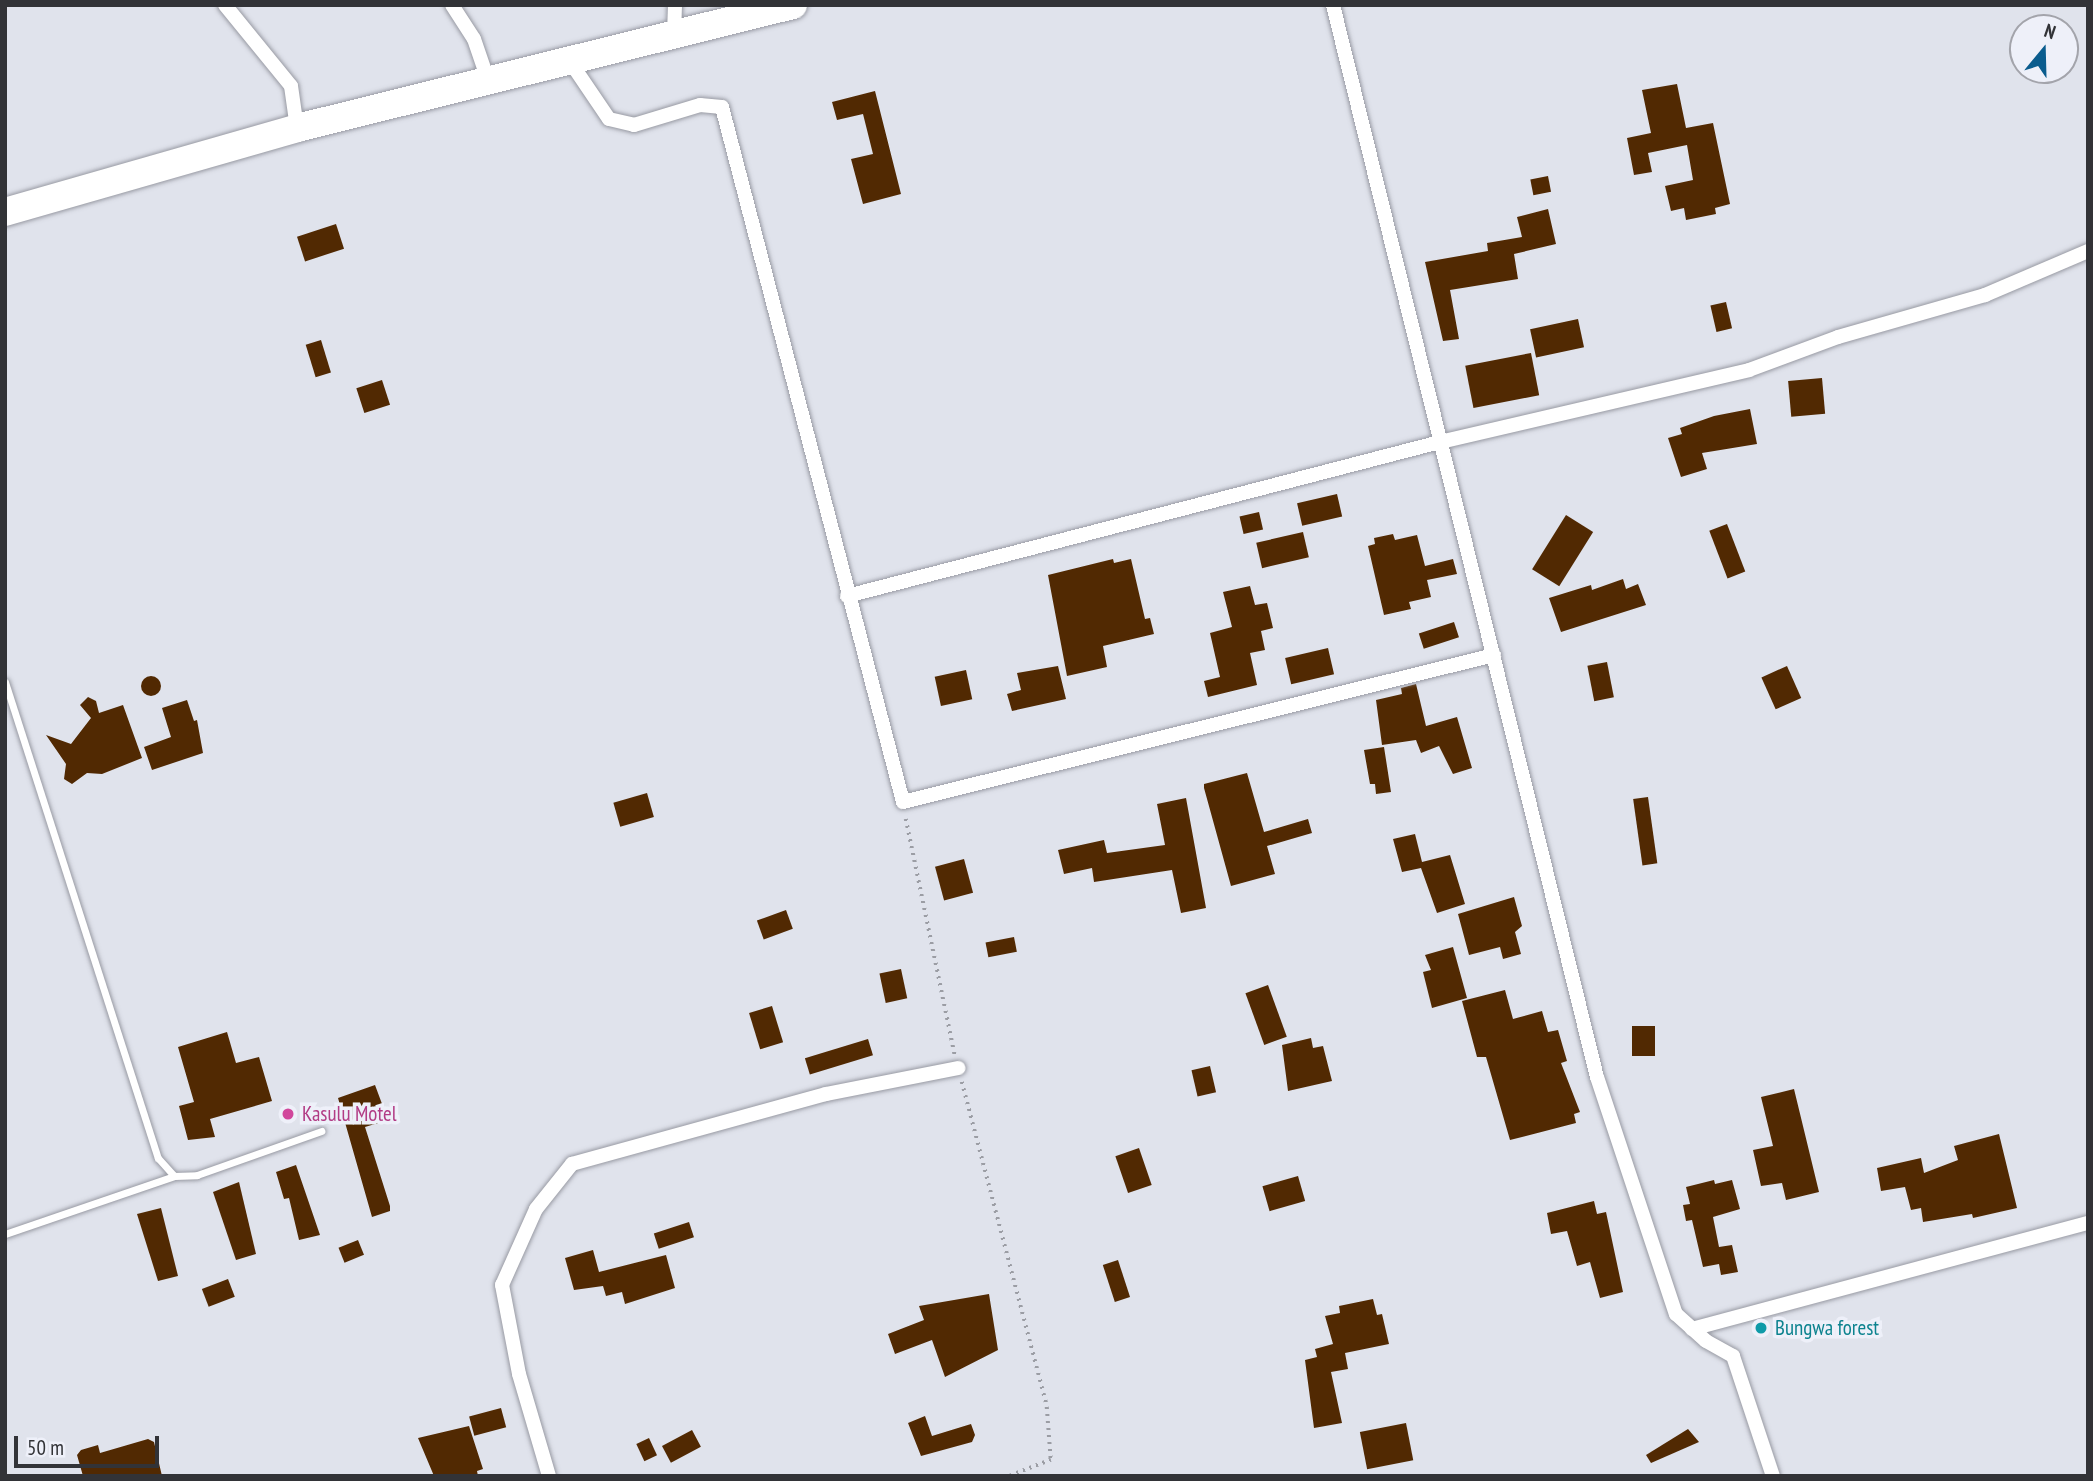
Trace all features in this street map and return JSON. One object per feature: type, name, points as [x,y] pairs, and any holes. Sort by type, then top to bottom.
[{"type":"highway","points":[[5,212],[297,128],[793,5]]},
{"type":"street","points":[[225,5],[291,86],[297,128]]},
{"type":"street","points":[[452,5],[474,39],[488,80]]},
{"type":"street","points":[[674,34],[675,5]]},
{"type":"street","points":[[1333,5],[1597,1077],[1676,1314],[1692,1329],[1733,1356],[1773,1476]]},
{"type":"street","points":[[569,60],[609,119],[634,125],[700,105],[723,107],[847,596],[903,803],[1494,655]]},
{"type":"street","points":[[847,596],[1440,442],[1749,370],[1838,337],[1985,295],[2088,251]]},
{"type":"street","points":[[549,1476],[519,1374],[502,1285],[536,1209],[572,1164],[826,1094],[958,1068]]},
{"type":"street","points":[[1692,1329],[2088,1223]]},
{"type":"lane","points":[[5,682],[158,1158],[174,1176]]},
{"type":"lane","points":[[5,1234],[174,1176],[197,1175],[321,1131]]},
{"type":"path","points":[[1010,1476],[1051,1460],[1047,1407],[1027,1333]]},
{"type":"building","points":[[1677,84],[1686,128],[1713,123],[1730,204],[1715,208],[1716,214],[1686,220],[1684,208],[1671,211],[1665,186],[1693,180],[1687,145],[1648,153],[1652,172],[1634,175],[1627,138],[1651,133],[1642,90]]},
{"type":"building","points":[[875,91],[901,194],[863,204],[851,159],[873,154],[863,114],[837,120],[832,102]]},
{"type":"building","points":[[1548,176],[1551,192],[1533,195],[1530,179]]},
{"type":"building","points":[[1548,209],[1556,244],[1514,254],[1518,279],[1450,290],[1459,339],[1443,341],[1425,262],[1488,251],[1487,243],[1522,237],[1517,217]]},
{"type":"building","points":[[336,224],[344,249],[305,261],[297,237]]},
{"type":"building","points":[[1726,302],[1732,328],[1716,332],[1710,306]]},
{"type":"building","points":[[1578,319],[1584,347],[1536,358],[1530,329]]},
{"type":"building","points":[[321,340],[331,373],[316,377],[306,345]]},
{"type":"building","points":[[1531,353],[1539,395],[1473,408],[1465,366]]},
{"type":"building","points":[[1822,378],[1825,414],[1791,417],[1788,381]]},
{"type":"building","points":[[382,380],[390,405],[364,413],[356,388]]},
{"type":"building","points":[[1750,409],[1757,444],[1702,453],[1707,469],[1681,477],[1668,438],[1682,434],[1680,428],[1714,416]]},
{"type":"building","points":[[1337,494],[1342,516],[1302,526],[1297,503]]},
{"type":"building","points":[[1259,512],[1263,530],[1244,534],[1240,516]]},
{"type":"building","points":[[1566,515],[1593,532],[1559,586],[1532,569]]},
{"type":"building","points":[[1727,524],[1745,572],[1728,578],[1709,531]]},
{"type":"building","points":[[1303,532],[1309,557],[1262,568],[1256,543]]},
{"type":"building","points":[[1393,534],[1395,540],[1417,535],[1425,566],[1453,559],[1457,574],[1427,580],[1431,597],[1409,602],[1411,609],[1384,615],[1368,546],[1375,544],[1374,538]]},
{"type":"building","points":[[1113,559],[1114,563],[1131,559],[1145,619],[1150,618],[1154,634],[1103,646],[1107,667],[1067,676],[1048,575]]},
{"type":"building","points":[[1623,579],[1626,589],[1638,584],[1646,605],[1561,632],[1549,598],[1591,585],[1592,590]]},
{"type":"building","points":[[1250,586],[1255,605],[1267,603],[1273,628],[1261,631],[1265,650],[1250,653],[1257,685],[1208,697],[1204,681],[1220,677],[1210,633],[1232,627],[1223,592]]},
{"type":"building","points":[[1454,622],[1459,637],[1424,649],[1419,633]]},
{"type":"building","points":[[1328,648],[1334,674],[1291,684],[1285,658]]},
{"type":"building","points":[[1607,662],[1614,697],[1594,701],[1587,666]]},
{"type":"building","points":[[1058,666],[1066,699],[1012,711],[1007,694],[1021,690],[1017,673]]},
{"type":"building","points":[[1787,666],[1801,698],[1776,709],[1761,677]]},
{"type":"building","points":[[966,670],[972,699],[941,706],[935,677]]},
{"type":"building","points":[[151,676],[158,679],[161,686],[158,693],[151,696],[144,693],[141,686],[144,679]]},
{"type":"building","points":[[1416,684],[1426,726],[1457,717],[1472,768],[1453,774],[1439,746],[1421,753],[1416,740],[1382,745],[1376,700],[1402,694],[1401,688]]},
{"type":"building","points":[[88,697],[96,701],[99,713],[123,705],[142,758],[102,774],[87,773],[72,784],[64,779],[66,764],[46,735],[71,744],[91,718],[80,705]]},
{"type":"building","points":[[187,700],[194,721],[197,720],[203,753],[152,770],[144,747],[171,737],[162,708]]},
{"type":"building","points":[[1384,747],[1391,792],[1376,794],[1375,784],[1370,784],[1364,750]]},
{"type":"building","points":[[1247,773],[1264,832],[1308,819],[1312,833],[1267,846],[1275,874],[1231,886],[1204,784]]},
{"type":"building","points":[[647,793],[654,817],[620,827],[613,803]]},
{"type":"building","points":[[1648,797],[1657,863],[1642,865],[1633,799]]},
{"type":"building","points":[[1186,798],[1206,908],[1181,913],[1172,870],[1094,882],[1092,868],[1064,874],[1058,850],[1104,840],[1107,853],[1165,845],[1157,804]]},
{"type":"building","points":[[1415,834],[1422,862],[1450,855],[1465,904],[1437,913],[1421,868],[1402,872],[1393,839]]},
{"type":"building","points":[[964,859],[973,893],[944,901],[935,867]]},
{"type":"building","points":[[1514,897],[1522,926],[1515,932],[1521,954],[1503,959],[1500,947],[1469,955],[1458,914]]},
{"type":"building","points":[[786,910],[793,929],[764,939],[757,921]]},
{"type":"building","points":[[1014,937],[1017,952],[988,957],[986,943]]},
{"type":"building","points":[[1453,947],[1467,998],[1432,1008],[1423,972],[1431,970],[1425,955]]},
{"type":"building","points":[[901,969],[907,998],[886,1003],[879,974]]},
{"type":"building","points":[[1268,985],[1287,1037],[1264,1045],[1245,993]]},
{"type":"building","points":[[1505,990],[1513,1019],[1542,1011],[1548,1032],[1558,1030],[1567,1061],[1561,1063],[1580,1112],[1574,1114],[1576,1123],[1510,1140],[1486,1057],[1477,1057],[1462,1001]]},
{"type":"building","points":[[772,1006],[783,1042],[760,1049],[749,1013]]},
{"type":"building","points":[[1632,1026],[1655,1026],[1655,1056],[1632,1056]]},
{"type":"building","points":[[227,1032],[236,1063],[259,1057],[272,1101],[210,1119],[215,1137],[188,1140],[179,1106],[194,1102],[178,1047]]},
{"type":"building","points":[[1311,1038],[1313,1048],[1323,1046],[1332,1081],[1288,1091],[1282,1045]]},
{"type":"building","points":[[868,1039],[873,1055],[810,1075],[805,1058]]},
{"type":"building","points":[[1210,1066],[1216,1092],[1198,1097],[1191,1070]]},
{"type":"building","points":[[375,1085],[388,1120],[365,1127],[390,1211],[372,1217],[338,1098]]},
{"type":"building","points":[[1794,1089],[1819,1192],[1786,1200],[1782,1183],[1761,1186],[1753,1150],[1773,1146],[1761,1097]]},
{"type":"building","points":[[1999,1134],[2017,1208],[1973,1218],[1972,1214],[1923,1222],[1921,1208],[1911,1210],[1905,1187],[1881,1191],[1877,1168],[1921,1158],[1924,1173],[1958,1160],[1954,1146]]},
{"type":"building","points":[[1139,1148],[1152,1185],[1128,1193],[1115,1156]]},
{"type":"building","points":[[296,1165],[320,1235],[299,1240],[289,1198],[284,1199],[276,1172]]},
{"type":"building","points":[[1298,1176],[1305,1201],[1270,1211],[1262,1186]]},
{"type":"building","points":[[1714,1180],[1715,1184],[1732,1180],[1740,1209],[1713,1217],[1719,1247],[1732,1245],[1738,1272],[1721,1275],[1719,1264],[1703,1267],[1692,1220],[1686,1221],[1683,1205],[1690,1204],[1686,1187]]},
{"type":"building","points":[[239,1182],[256,1254],[236,1260],[213,1192]]},
{"type":"building","points":[[1594,1201],[1597,1214],[1606,1212],[1623,1292],[1600,1298],[1590,1262],[1577,1266],[1567,1231],[1551,1234],[1547,1213]]},
{"type":"building","points":[[161,1208],[178,1276],[158,1281],[137,1214]]},
{"type":"building","points":[[689,1222],[694,1237],[659,1249],[654,1233]]},
{"type":"building","points":[[358,1240],[364,1255],[345,1263],[339,1248]]},
{"type":"building","points":[[593,1250],[599,1272],[666,1255],[675,1288],[625,1304],[622,1292],[606,1296],[603,1286],[574,1290],[565,1258]]},
{"type":"building","points":[[1118,1260],[1130,1297],[1115,1302],[1103,1265]]},
{"type":"building","points":[[228,1279],[235,1297],[209,1307],[202,1289]]},
{"type":"building","points":[[989,1294],[998,1350],[945,1377],[932,1340],[895,1354],[888,1334],[924,1320],[919,1306]]},
{"type":"building","points":[[1373,1299],[1377,1315],[1382,1314],[1389,1344],[1345,1353],[1348,1369],[1331,1372],[1342,1423],[1314,1428],[1305,1360],[1317,1357],[1315,1349],[1333,1344],[1325,1316],[1340,1313],[1339,1306]]},
{"type":"building","points":[[501,1408],[506,1427],[474,1436],[469,1417]]},
{"type":"building","points":[[925,1416],[932,1436],[971,1424],[975,1435],[972,1442],[921,1456],[908,1423]]},
{"type":"building","points":[[1406,1423],[1413,1460],[1367,1469],[1360,1432]]},
{"type":"building","points":[[469,1426],[483,1469],[477,1471],[478,1476],[434,1476],[418,1438]]},
{"type":"building","points":[[1688,1429],[1699,1442],[1651,1463],[1646,1455]]},
{"type":"building","points":[[692,1430],[701,1447],[671,1463],[662,1446]]},
{"type":"building","points":[[649,1438],[657,1455],[644,1461],[636,1444]]},
{"type":"building","points":[[148,1439],[154,1442],[162,1476],[83,1476],[77,1455],[81,1450],[98,1445],[100,1453]]},
{"type":"place","name":"Kasulu Motel","points":[[288,1114]]},
{"type":"place","name":"Bungwa forest","points":[[1761,1328]]}]
